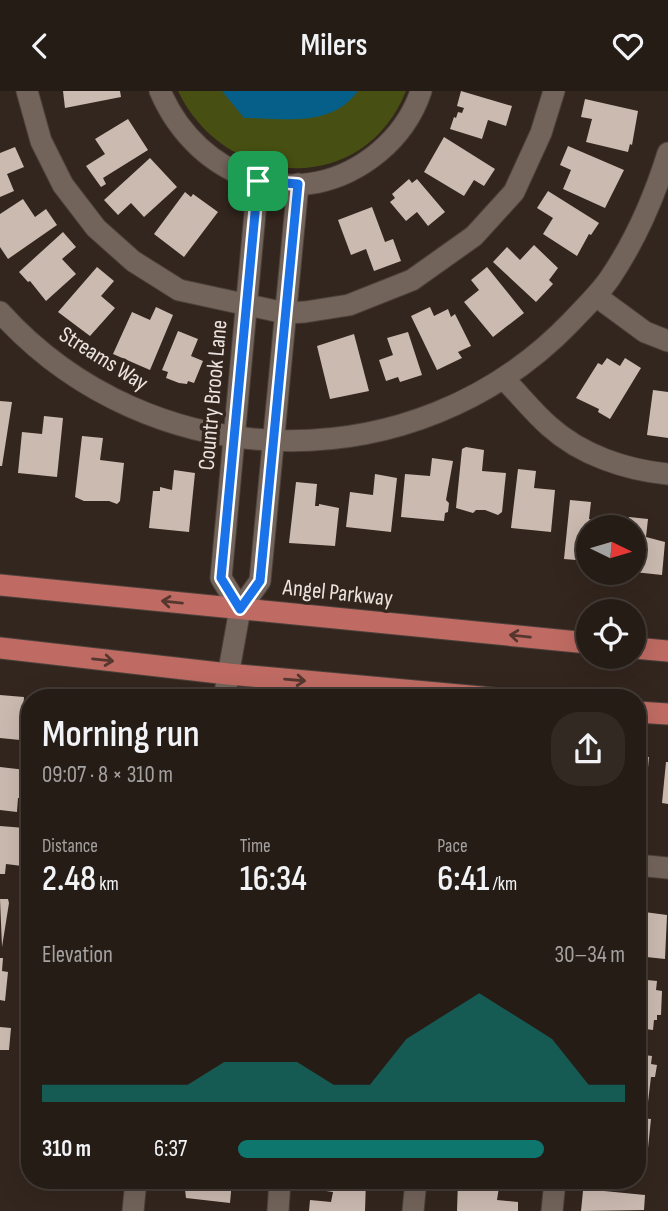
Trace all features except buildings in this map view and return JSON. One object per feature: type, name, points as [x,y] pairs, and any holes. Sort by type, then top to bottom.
[{"type":"main road","name":"Angel Parkway","points":[[0,585],[576,642]]},
{"type":"main road","points":[[646,648],[668,651]]},
{"type":"main road","points":[[0,649],[393,689]]},
{"type":"main road","points":[[646,713],[668,715]]},
{"type":"street","points":[[27,91],[41,141],[63,185],[96,228],[133,261],[179,290],[285,313],[349,305],[412,280],[474,236],[514,192],[541,133],[554,91]]},
{"type":"street","points":[[160,91],[178,125],[205,154],[238,174],[258,181],[298,184],[335,177],[371,158],[400,131],[421,91]]},
{"type":"street","name":"Streams Way","points":[[4,326],[61,368],[105,395],[171,423],[234,438],[274,442],[334,439],[396,428],[462,403],[504,379],[551,344],[596,296],[659,210],[668,153]]},
{"type":"street","name":"Country Brook Lane","points":[[240,609],[221,578],[258,181]]},
{"type":"street","points":[[226,689],[240,609],[260,581],[298,184]]},
{"type":"street","points":[[596,296],[645,332],[668,341]]},
{"type":"street","points":[[504,379],[550,428],[592,455],[641,471],[668,474]]},
{"type":"street","points":[[646,866],[668,869]]},
{"type":"street","points":[[133,1211],[135,1189]]},
{"type":"street","points":[[278,1211],[280,1189]]},
{"type":"street","points":[[413,1211],[415,1189]]},
{"type":"street","points":[[552,1211],[554,1189]]},
{"type":"green space","points":[[178,91],[406,91],[386,126],[359,150],[328,164],[294,168],[260,163],[228,148],[200,124]]},
{"type":"water","points":[[222,91],[358,91],[335,111],[321,116],[291,119],[244,118]]},
{"type":"route","points":[[258,181],[298,184],[260,581],[240,609],[221,578],[258,181]]}]
